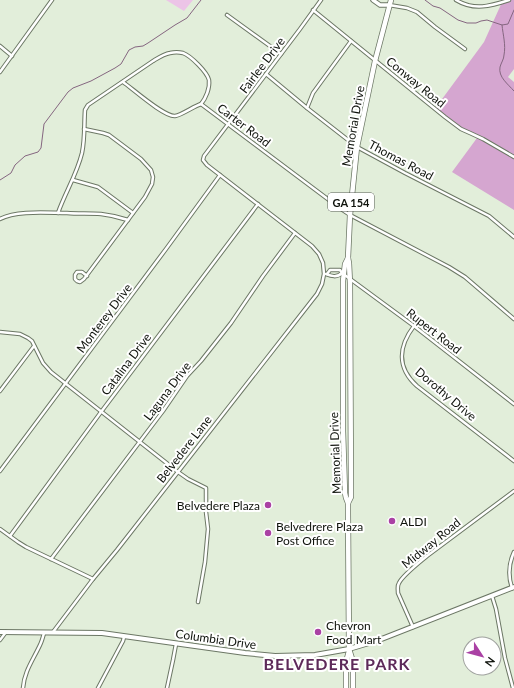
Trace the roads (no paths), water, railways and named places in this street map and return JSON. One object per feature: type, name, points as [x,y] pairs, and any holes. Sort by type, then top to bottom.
[{"type":"main road","name":"Memorial Drive","points":[[348,503],[351,497],[350,278],[348,258],[350,215],[357,147],[375,61],[390,3]]},
{"type":"main road","name":"Memorial Drive","points":[[346,688],[346,662],[349,649],[348,503],[346,498],[344,443],[343,274],[348,258]]},
{"type":"main road","name":"Columbia Drive","points":[[0,632],[102,633],[239,653],[275,656],[315,655],[349,649],[379,640],[513,587]]},
{"type":"main road","name":"Memorial Drive","points":[[349,649],[353,662],[353,688]]},
{"type":"street","points":[[0,72],[52,0]]},
{"type":"street","name":"Fairlee Drive","points":[[220,175],[207,165],[203,160],[204,156],[321,0]]},
{"type":"street","points":[[373,0],[380,5],[390,3],[417,12],[465,49]]},
{"type":"street","points":[[456,0],[469,6],[486,7],[509,0]]},
{"type":"street","name":"Conway Road","points":[[313,10],[445,117],[461,128],[514,157]]},
{"type":"street","points":[[227,15],[281,54]]},
{"type":"street","points":[[307,108],[313,93],[320,82],[351,41]]},
{"type":"street","points":[[0,46],[12,56]]},
{"type":"street","name":"Carter Road","points":[[58,213],[73,180],[82,153],[85,110],[88,105],[163,55],[170,53],[182,53],[199,65],[209,80],[209,87],[201,104],[350,215],[447,265],[465,277],[514,319]]},
{"type":"street","name":"Thomas Road","points":[[266,74],[357,147],[488,216],[514,237]]},
{"type":"street","points":[[123,82],[151,104],[171,115],[177,116],[194,106],[201,104]]},
{"type":"street","points":[[84,129],[103,132],[109,135],[147,164],[154,177],[145,197],[87,276],[80,282],[75,279],[77,272],[82,272],[87,276]]},
{"type":"street","points":[[220,175],[312,246],[319,254],[323,263],[325,274]]},
{"type":"street","name":"Monterey Drive","points":[[0,471],[220,175]]},
{"type":"street","points":[[73,180],[98,187],[133,213]]},
{"type":"street","name":"Catalina Drive","points":[[10,536],[101,412],[258,204]]},
{"type":"street","points":[[0,219],[13,214],[58,213],[101,214],[128,220]]},
{"type":"street","name":"Laguna Drive","points":[[51,559],[140,442],[187,376],[231,323],[295,233]]},
{"type":"street","points":[[330,270],[340,270],[343,274],[338,276],[330,276],[325,274],[330,270]]},
{"type":"street","name":"Belvedere Lane","points":[[53,632],[317,294],[325,274]]},
{"type":"street","name":"Rupert Road","points":[[343,274],[414,326],[514,404]]},
{"type":"street","name":"Dorothy Drive","points":[[414,326],[404,342],[402,351],[404,369],[407,375],[418,386],[514,461]]},
{"type":"street","points":[[0,332],[20,334],[32,341],[43,363],[51,372],[178,472],[206,488],[208,529],[205,562],[198,602]]},
{"type":"street","points":[[0,391],[34,346]]},
{"type":"street","name":"Midway Road","points":[[413,627],[398,593],[400,581],[427,556],[514,491]]},
{"type":"street","points":[[0,529],[26,547],[93,579]]},
{"type":"street","points":[[513,587],[510,584],[510,566],[511,558],[514,552]]},
{"type":"street","points":[[492,596],[513,688]]},
{"type":"street","points":[[0,640],[6,632]]},
{"type":"street","points":[[23,688],[23,682],[27,671],[40,645],[44,632]]},
{"type":"street","points":[[98,688],[123,641],[124,636]]},
{"type":"street","points":[[167,688],[176,644]]},
{"type":"waterway","points":[[0,180],[11,173],[15,165],[25,156],[38,152],[41,148],[44,124],[68,92],[73,88],[91,81],[121,64],[129,50],[135,47],[143,46],[187,18],[201,0]]},
{"type":"waterway","points":[[425,0],[458,20],[467,23],[476,23],[487,20],[502,25],[508,24],[514,10]]},
{"type":"waterway","points":[[502,25],[505,51],[500,67],[500,74],[514,91]]},
{"type":"place","name":"Belvedere Plaza","points":[[268,505]]},
{"type":"place","name":"ALDI","points":[[392,521]]},
{"type":"place","name":"Belvedrere Plaza Post Office","points":[[268,533]]},
{"type":"place","name":"Chevron Food Mart","points":[[318,632]]},
{"type":"district","name":"BELVEDERE PARK","points":[[337,663]]}]
